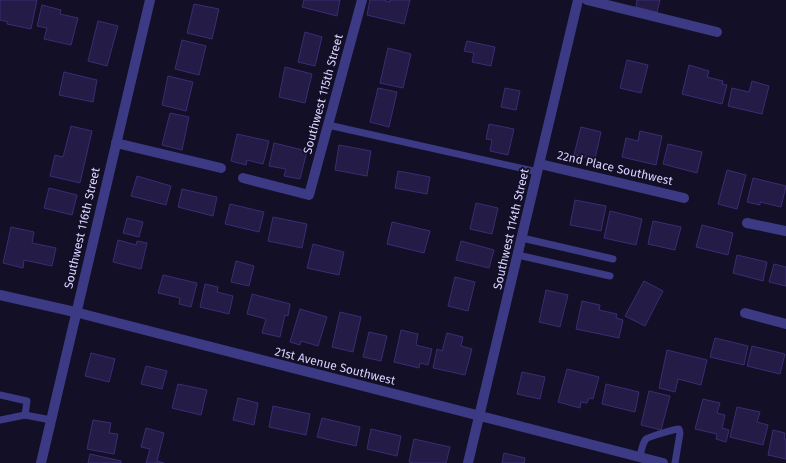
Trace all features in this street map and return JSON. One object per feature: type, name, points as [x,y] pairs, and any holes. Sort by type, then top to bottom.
[{"type":"street","name":"Southwest 116th Street","points":[[41,463],[75,312],[150,0]]},
{"type":"street","name":"Southwest 115th Street","points":[[243,178],[309,195],[362,0]]},
{"type":"street","name":"Southwest 114th Street","points":[[468,463],[578,0]]},
{"type":"street","points":[[587,0],[717,32]]},
{"type":"street","points":[[116,143],[221,168]]},
{"type":"street","name":"22nd Place Southwest","points":[[539,168],[684,198]]},
{"type":"street","points":[[747,223],[786,231]]},
{"type":"street","name":"21st Avenue Southwest","points":[[0,295],[75,312],[663,463]]},
{"type":"street","points":[[745,313],[786,324]]},
{"type":"lane","points":[[328,125],[539,168]]},
{"type":"lane","points":[[522,238],[613,259]]},
{"type":"lane","points":[[518,255],[610,276]]},
{"type":"lane","points":[[0,395],[27,401],[24,415]]},
{"type":"lane","points":[[0,420],[24,415],[51,420]]},
{"type":"lane","points":[[640,457],[645,441],[648,438],[674,429],[679,429],[680,433],[675,463]]},
{"type":"building","points":[[0,0],[37,0],[31,29],[7,24],[8,22],[0,20]]},
{"type":"building","points":[[304,0],[340,0],[337,16],[302,7]]},
{"type":"building","points":[[370,0],[383,0],[390,2],[390,0],[410,0],[404,24],[367,15]]},
{"type":"building","points":[[637,0],[660,0],[657,12],[636,7]]},
{"type":"building","points":[[194,4],[219,9],[212,39],[187,33]]},
{"type":"building","points":[[42,5],[61,10],[60,14],[78,18],[71,45],[44,39],[47,28],[37,26]]},
{"type":"building","points":[[98,21],[118,26],[107,66],[88,61]]},
{"type":"building","points":[[305,32],[322,37],[315,66],[298,62]]},
{"type":"building","points":[[182,40],[206,46],[199,75],[175,69]]},
{"type":"building","points":[[467,41],[495,47],[491,66],[472,62],[474,53],[464,51]]},
{"type":"building","points":[[388,48],[411,54],[403,88],[380,83]]},
{"type":"building","points":[[627,60],[648,65],[641,93],[620,88]]},
{"type":"building","points":[[689,65],[709,71],[707,77],[723,81],[722,84],[727,85],[722,104],[682,94]]},
{"type":"building","points":[[285,67],[312,74],[305,103],[279,97]]},
{"type":"building","points":[[64,72],[97,80],[93,102],[59,95]]},
{"type":"building","points":[[168,76],[193,82],[186,111],[162,105]]},
{"type":"building","points":[[752,81],[769,86],[762,114],[728,106],[732,88],[749,92]]},
{"type":"building","points":[[378,88],[397,92],[389,127],[370,122]]},
{"type":"building","points":[[505,88],[520,91],[516,110],[501,107]]},
{"type":"building","points":[[170,113],[189,117],[182,150],[162,145]]},
{"type":"building","points":[[489,124],[514,129],[508,155],[490,151],[492,140],[486,139]]},
{"type":"building","points":[[71,126],[92,131],[80,183],[50,176],[55,155],[63,157]]},
{"type":"building","points":[[581,127],[601,132],[595,159],[574,155]]},
{"type":"building","points":[[640,131],[662,136],[656,165],[622,157],[626,138],[638,141]]},
{"type":"building","points":[[237,134],[269,141],[263,164],[247,160],[246,165],[231,161]]},
{"type":"building","points":[[274,143],[307,151],[300,179],[284,176],[286,169],[269,166]]},
{"type":"building","points":[[668,144],[702,152],[697,173],[663,164]]},
{"type":"building","points":[[339,145],[371,151],[367,176],[335,170]]},
{"type":"building","points":[[727,170],[746,175],[737,209],[718,204]]},
{"type":"building","points":[[398,171],[430,177],[427,194],[395,188]]},
{"type":"building","points":[[137,176],[171,186],[166,205],[131,196]]},
{"type":"building","points":[[753,178],[786,186],[781,207],[760,202],[760,205],[747,202]]},
{"type":"building","points":[[49,188],[77,195],[72,215],[44,208]]},
{"type":"building","points":[[182,189],[217,197],[213,216],[178,207]]},
{"type":"building","points":[[575,200],[606,206],[601,231],[570,225]]},
{"type":"building","points":[[476,203],[498,208],[492,234],[470,229]]},
{"type":"building","points":[[230,204],[264,212],[259,232],[225,224]]},
{"type":"building","points":[[610,211],[642,219],[636,245],[604,238]]},
{"type":"building","points":[[273,217],[307,224],[302,248],[268,241]]},
{"type":"building","points":[[127,218],[143,222],[139,237],[123,233]]},
{"type":"building","points":[[653,221],[681,227],[675,250],[648,244]]},
{"type":"building","points":[[392,222],[430,231],[424,253],[387,244]]},
{"type":"building","points":[[702,225],[733,233],[728,255],[696,247]]},
{"type":"building","points":[[11,227],[34,232],[32,243],[56,248],[52,266],[24,260],[23,268],[3,263]]},
{"type":"building","points":[[118,240],[136,245],[137,241],[147,243],[141,269],[113,262]]},
{"type":"building","points":[[461,241],[494,250],[489,268],[456,260]]},
{"type":"building","points":[[313,244],[344,252],[339,275],[307,268]]},
{"type":"building","points":[[737,255],[767,262],[763,281],[733,273]]},
{"type":"building","points":[[236,261],[254,266],[249,286],[231,282]]},
{"type":"building","points":[[774,264],[786,267],[786,286],[769,282]]},
{"type":"building","points":[[163,275],[197,283],[191,307],[179,304],[180,298],[158,293]]},
{"type":"building","points":[[455,277],[475,282],[468,311],[448,306]]},
{"type":"building","points":[[644,281],[663,291],[645,326],[625,316]]},
{"type":"building","points":[[205,284],[218,287],[217,292],[233,296],[229,314],[200,307]]},
{"type":"building","points":[[546,290],[568,295],[560,327],[539,322]]},
{"type":"building","points":[[252,294],[290,304],[288,316],[285,315],[280,337],[262,333],[266,319],[247,314]]},
{"type":"building","points":[[582,301],[600,305],[599,310],[617,314],[616,318],[623,320],[619,338],[576,329]]},
{"type":"building","points":[[300,309],[327,317],[318,346],[301,341],[300,345],[290,342]]},
{"type":"building","points":[[340,312],[361,317],[353,352],[332,347]]},
{"type":"building","points":[[401,330],[418,334],[416,345],[432,349],[428,365],[420,363],[419,368],[394,362]]},
{"type":"building","points":[[369,332],[387,336],[381,361],[363,357]]},
{"type":"building","points":[[447,333],[463,337],[461,346],[472,349],[465,375],[433,368],[437,349],[442,351]]},
{"type":"building","points":[[715,338],[748,346],[744,365],[710,357]]},
{"type":"building","points":[[752,346],[785,354],[780,374],[747,366]]},
{"type":"building","points":[[667,350],[707,360],[701,385],[678,379],[675,392],[659,388]]},
{"type":"building","points":[[91,353],[115,359],[109,382],[85,376]]},
{"type":"building","points":[[146,366],[167,371],[162,389],[141,384]]},
{"type":"building","points":[[567,369],[599,377],[593,399],[589,398],[587,403],[581,402],[580,408],[558,402]]},
{"type":"building","points":[[522,372],[545,377],[540,399],[517,394]]},
{"type":"building","points":[[178,384],[207,390],[201,415],[172,408]]},
{"type":"building","points":[[606,384],[639,392],[635,412],[602,404]]},
{"type":"building","points":[[649,391],[670,396],[661,430],[641,425]]},
{"type":"building","points":[[238,398],[258,403],[254,425],[233,420]]},
{"type":"building","points":[[703,399],[720,403],[717,413],[725,415],[722,428],[729,430],[726,442],[716,439],[717,434],[695,429]]},
{"type":"building","points":[[273,406],[310,414],[306,435],[269,427]]},
{"type":"building","points":[[737,407],[760,412],[757,422],[768,425],[763,445],[730,437]]},
{"type":"building","points":[[322,418],[360,427],[356,446],[317,437]]},
{"type":"building","points":[[93,420],[111,423],[109,433],[118,434],[114,454],[87,449]]},
{"type":"building","points":[[146,428],[164,433],[157,461],[164,463],[146,463],[150,449],[141,447]]},
{"type":"building","points":[[371,429],[401,436],[397,456],[367,449]]},
{"type":"building","points":[[773,430],[785,433],[784,439],[786,439],[786,459],[768,455]]},
{"type":"building","points":[[414,439],[450,447],[446,463],[409,462]]},
{"type":"building","points":[[504,453],[525,458],[524,463],[502,463]]},
{"type":"building","points":[[90,454],[121,461],[121,463],[88,463]]}]
